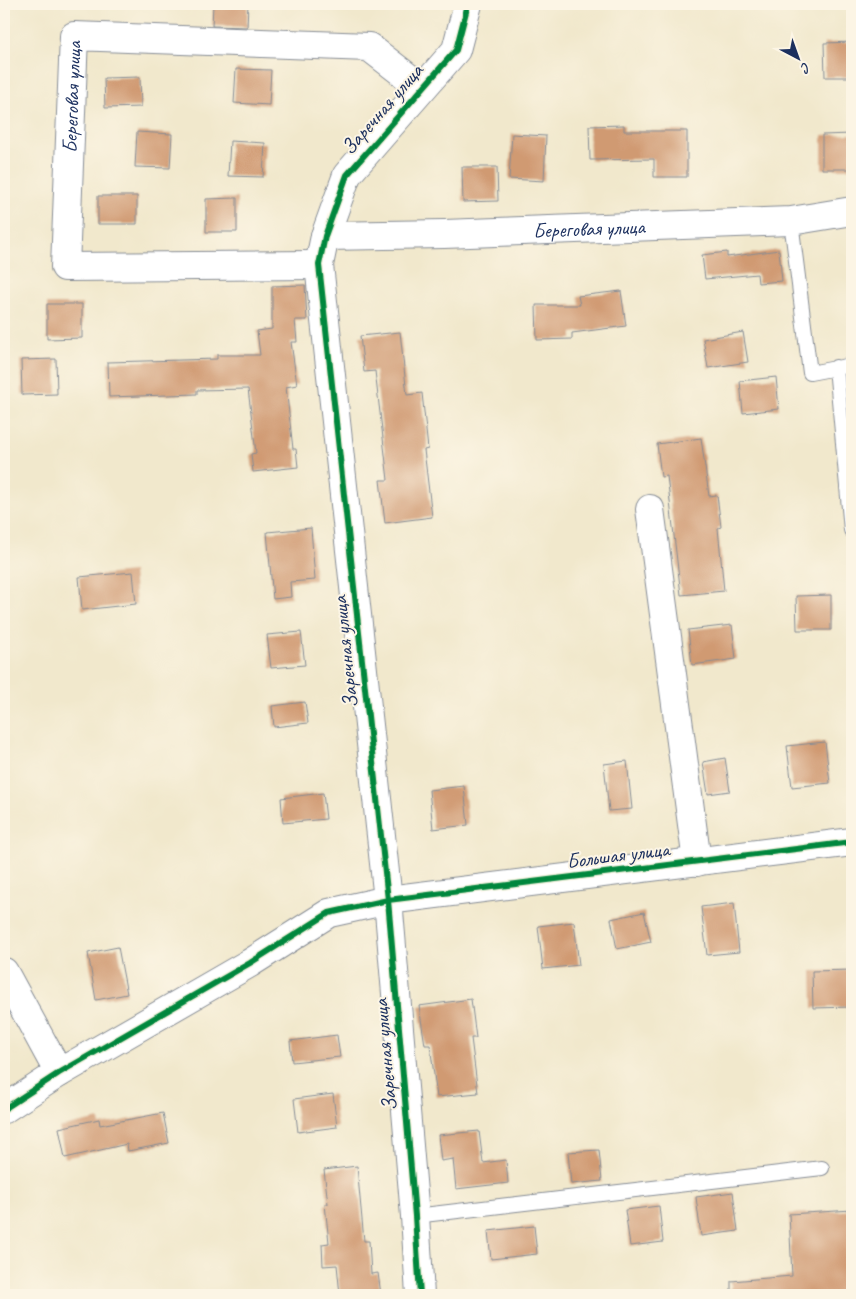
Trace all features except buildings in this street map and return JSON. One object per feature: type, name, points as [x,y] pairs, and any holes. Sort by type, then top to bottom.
[{"type":"street","name":"Заречная улица","points":[[420,1295],[416,1216],[388,900],[319,265],[325,236],[346,175],[456,50],[468,4]]},
{"type":"street","name":"Береговая улица","points":[[319,265],[65,267],[74,36],[369,47],[422,88]]},
{"type":"street","name":"Береговая улица","points":[[325,236],[444,234],[791,220],[852,211]]},
{"type":"street","points":[[650,509],[697,862]]},
{"type":"street","name":"Большая улица","points":[[4,1109],[59,1073],[250,963],[329,913],[388,900],[852,842]]},
{"type":"street","points":[[4,972],[59,1073]]},
{"type":"lane","points":[[791,220],[810,373],[852,365]]},
{"type":"lane","points":[[836,367],[851,530]]},
{"type":"lane","points":[[416,1216],[822,1168]]},
{"type":"cycle path","points":[[420,1295],[388,900],[319,265],[325,236],[347,175],[456,50],[468,4]]},
{"type":"cycle path","points":[[4,1109],[59,1073],[250,963],[329,913],[388,900],[852,842]]}]
